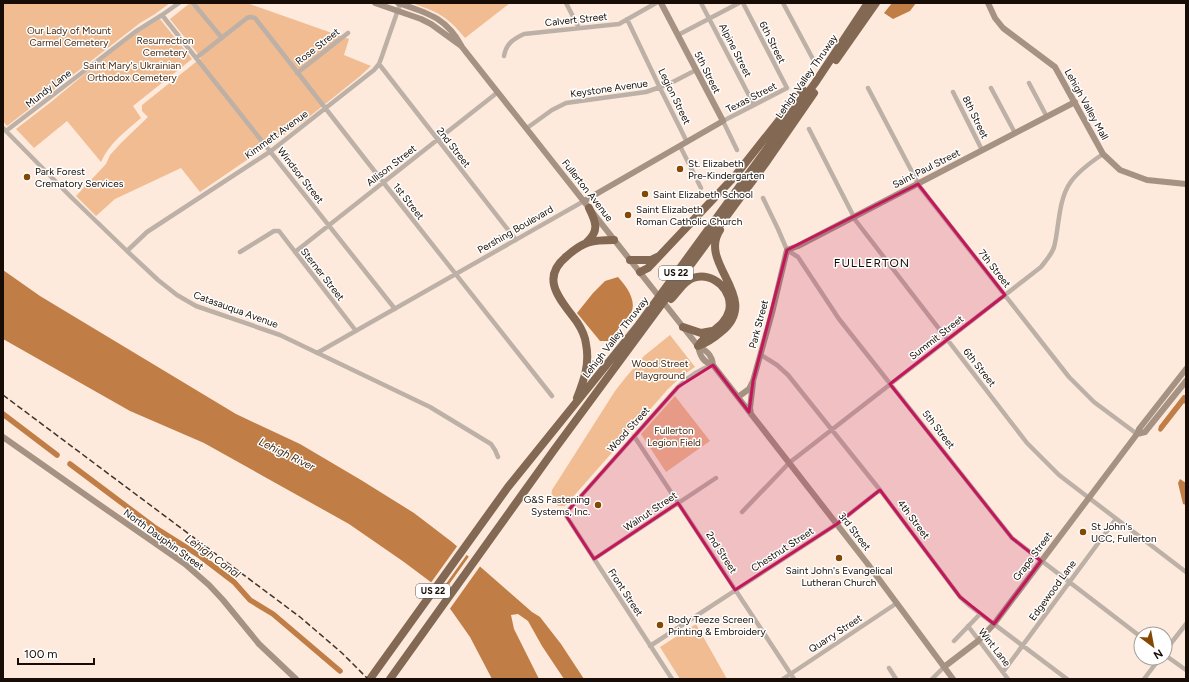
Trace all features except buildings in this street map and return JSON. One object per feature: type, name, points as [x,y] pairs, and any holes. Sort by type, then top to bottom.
[{"type":"highway","name":"Lehigh Valley Thruway","points":[[370,679],[496,503],[637,326],[815,83],[868,3]]},
{"type":"highway","name":"Lehigh Valley Thruway","points":[[390,679],[510,512],[765,164],[876,3]]},
{"type":"highway","points":[[640,272],[648,268],[735,176],[846,36]]},
{"type":"highway","points":[[698,346],[708,342],[724,329],[730,323],[734,314],[736,305],[734,296],[716,256],[716,241],[718,233],[765,164]]},
{"type":"highway","points":[[585,244],[592,236],[596,225],[596,221],[586,204]]},
{"type":"highway","points":[[574,405],[586,371],[587,349],[581,329],[556,293],[554,279],[555,271],[562,260],[585,244],[592,241],[614,240]]},
{"type":"highway","points":[[630,260],[651,260],[658,257]]},
{"type":"highway","points":[[639,336],[688,281],[699,276],[707,277],[717,281],[726,291],[730,305],[727,316],[723,322],[704,338],[698,346]]},
{"type":"highway","points":[[683,327],[701,333],[713,331]]},
{"type":"street","name":"Mundy Lane","points":[[4,130],[135,32],[179,3]]},
{"type":"street","points":[[193,3],[222,38],[196,58]]},
{"type":"street","name":"Fullerton Avenue","points":[[375,3],[431,24],[462,47]]},
{"type":"street","name":"Fullerton Avenue","points":[[399,3],[436,17],[456,34],[462,47],[614,240],[698,346],[706,350],[712,358],[713,365],[738,398]]},
{"type":"street","name":"Kimmett Avenue","points":[[127,251],[147,232],[271,151],[358,83],[379,64],[399,3]]},
{"type":"street","points":[[566,3],[579,28]]},
{"type":"street","name":"Calvert Street","points":[[504,56],[508,44],[513,39],[524,34],[619,24],[656,3]]},
{"type":"street","name":"5th Street","points":[[661,3],[737,150]]},
{"type":"street","name":"Alpine Street","points":[[701,3],[754,105]]},
{"type":"street","points":[[678,35],[739,3]]},
{"type":"street","name":"6th Street","points":[[743,3],[787,88]]},
{"type":"street","points":[[783,3],[814,61]]},
{"type":"street","name":"Lehigh Valley Mall","points":[[988,3],[995,18],[1003,28],[1055,67],[1103,154],[1120,170],[1147,180],[1186,184]]},
{"type":"street","name":"Windsor Street","points":[[162,15],[271,151],[394,309]]},
{"type":"street","name":"1st Street","points":[[222,38],[247,18],[252,16],[552,396]]},
{"type":"street","name":"Legion Street","points":[[627,19],[687,142]]},
{"type":"street","name":"Rose Street","points":[[297,73],[348,33]]},
{"type":"street","name":"2nd Street","points":[[379,64],[516,240]]},
{"type":"street","name":"Keystone Avenue","points":[[527,128],[552,110],[568,103],[633,95],[660,88],[696,70]]},
{"type":"street","points":[[1029,83],[1047,117]]},
{"type":"street","name":"Texas Street","points":[[723,122],[787,88]]},
{"type":"street","name":"7th Street","points":[[868,88],[918,184],[1078,387],[1094,402],[1137,434]]},
{"type":"street","points":[[991,88],[1015,133]]},
{"type":"street","name":"Allison Street","points":[[295,252],[498,92]]},
{"type":"street","name":"8th Street","points":[[953,92],[982,150]]},
{"type":"street","name":"Saint Paul Street","points":[[787,250],[798,246],[1075,102]]},
{"type":"street","name":"Pershing Boulevard","points":[[317,353],[516,240],[586,204],[680,146],[723,122]]},
{"type":"street","name":"Catasauqua Avenue","points":[[4,130],[127,251],[170,290],[188,302],[280,335],[430,407],[491,444],[498,457]]},
{"type":"street","name":"6th Street","points":[[809,130],[854,217],[1027,443],[1059,475],[1186,572]]},
{"type":"street","points":[[680,146],[701,188]]},
{"type":"street","name":"Summit Street","points":[[742,512],[789,463],[1041,266],[1048,258],[1055,243],[1064,197],[1069,184],[1079,172],[1103,154]]},
{"type":"street","name":"5th Street","points":[[763,198],[787,250],[798,257],[840,320],[1012,538],[1133,631]]},
{"type":"street","name":"Sterner Street","points":[[240,252],[274,231],[279,231],[356,331]]},
{"type":"street","name":"Park Street","points":[[738,398],[748,389],[753,381],[787,250]]},
{"type":"street","name":"4th Street","points":[[760,355],[777,365],[788,375],[880,490],[960,597],[980,614],[1067,679]]},
{"type":"street","name":"Wood Street","points":[[565,514],[682,382],[705,367],[713,365]]},
{"type":"street","name":"Grape Street","points":[[932,679],[944,667],[978,641],[994,624],[1137,434],[1139,429],[1186,369]]},
{"type":"street","points":[[752,416],[750,408],[753,381]]},
{"type":"street","name":"Grape Street","points":[[1137,434],[1144,432],[1186,381]]},
{"type":"street","name":"3rd Street","points":[[738,398],[837,524],[953,679]]},
{"type":"street","name":"2nd Street","points":[[634,436],[794,679]]},
{"type":"street","name":"North Dauphin Street","points":[[3,437],[185,564],[209,585],[259,644],[296,679]]},
{"type":"street","name":"Walnut Street","points":[[594,559],[716,478]]},
{"type":"street","name":"Chestnut Street","points":[[650,646],[837,524],[880,490]]},
{"type":"street","name":"Front Street","points":[[565,514],[672,679]]},
{"type":"street","name":"Edgewood Lane","points":[[1003,672],[1116,519]]},
{"type":"street","name":"Quarry Street","points":[[783,679],[897,603]]},
{"type":"street","points":[[954,641],[980,614]]},
{"type":"street","points":[[1173,641],[1186,624]]},
{"type":"street","name":"Wint Lane","points":[[968,626],[1008,679]]},
{"type":"street","points":[[1173,661],[1186,670]]},
{"type":"street","points":[[1144,679],[1154,666]]},
{"type":"street","points":[[889,668],[896,679]]},
{"type":"highlighted area","points":[[918,184],[1005,295],[890,384],[1012,538],[1041,561],[994,624],[960,597],[880,490],[837,524],[735,590],[678,503],[594,559],[565,514],[678,387],[713,365],[749,412],[753,381],[787,250]]},
{"type":"green space","name":"Our Lady of Mount Carmel Cemetery","points":[[3,3],[170,3],[140,23],[7,126],[3,121]]},
{"type":"green space","points":[[190,3],[247,3],[349,39],[344,55],[371,66],[304,121],[200,192],[181,168],[115,199],[96,216],[76,196],[106,164],[110,155],[148,117],[142,111],[142,105],[201,58],[170,19]]},
{"type":"green space","points":[[412,3],[510,3],[465,38],[442,16],[429,9]]},
{"type":"green space","points":[[160,19],[192,59],[133,106],[141,118],[113,143],[104,155],[101,162],[67,121],[34,148],[16,129],[123,42]]},
{"type":"green space","name":"Wood Street Playground","points":[[670,335],[695,367],[683,375],[668,389],[565,506],[558,506],[551,498],[552,490],[615,391],[644,356]]},
{"type":"green space","name":"Fullerton Legion Field","points":[[675,396],[710,441],[666,472],[641,434]]},
{"type":"green space","points":[[696,624],[727,679],[680,679],[660,647]]},
{"type":"water","points":[[892,3],[916,3],[910,11],[893,19],[884,13]]},
{"type":"water","name":"Lehigh River","points":[[3,270],[40,296],[236,414],[300,444],[414,513],[452,542],[532,612],[540,617],[561,644],[584,679],[564,679],[542,646],[528,621],[518,614],[511,615],[514,629],[539,679],[492,679],[470,637],[432,583],[404,562],[349,524],[204,443],[130,411],[3,339]]},
{"type":"water","points":[[618,277],[627,288],[631,297],[633,306],[632,311],[625,322],[608,341],[600,341],[577,313],[605,281]]},
{"type":"water","points":[[1183,395],[1186,395],[1186,405],[1184,403],[1160,432],[1158,430],[1159,426]]},
{"type":"water","points":[[1180,479],[1186,483],[1186,505],[1183,504],[1178,483]]},
{"type":"pier","points":[[458,545],[468,553],[438,595],[430,584]]},
{"type":"pier","points":[[470,555],[481,565],[449,610],[440,597]]},
{"type":"waterway","name":"Lehigh Canal","points":[[3,414],[57,455]]},
{"type":"waterway","name":"Lehigh Canal","points":[[70,464],[154,527],[200,556],[234,582],[250,600],[273,614],[340,671]]},
{"type":"railway","points":[[3,395],[300,617],[342,653],[368,679]]},
{"type":"place","name":"St. Elizabeth Pre-Kindergarten","points":[[680,169]]},
{"type":"place","name":"Park Forest Crematory Services","points":[[27,177]]},
{"type":"place","name":"Saint Elizabeth School","points":[[645,194]]},
{"type":"place","name":"Saint Elizabeth Roman Catholic Church","points":[[628,215]]},
{"type":"place","name":"G&S Fastening Systems, Inc.","points":[[598,505]]},
{"type":"place","name":"St John's UCC, Fullerton","points":[[1083,532]]},
{"type":"place","name":"Saint John's Evangelical Lutheran Church","points":[[839,558]]},
{"type":"place","name":"Body Teeze Screen Printing & Embroidery","points":[[660,625]]},
{"type":"district","name":"FULLERTON","points":[[872,263]]},
{"type":"park label","name":"Resurrection Cemetery","points":[[165,46]]},
{"type":"park label","name":"Saint Mary's Ukrainian Orthodox Cemetery","points":[[132,70]]}]
